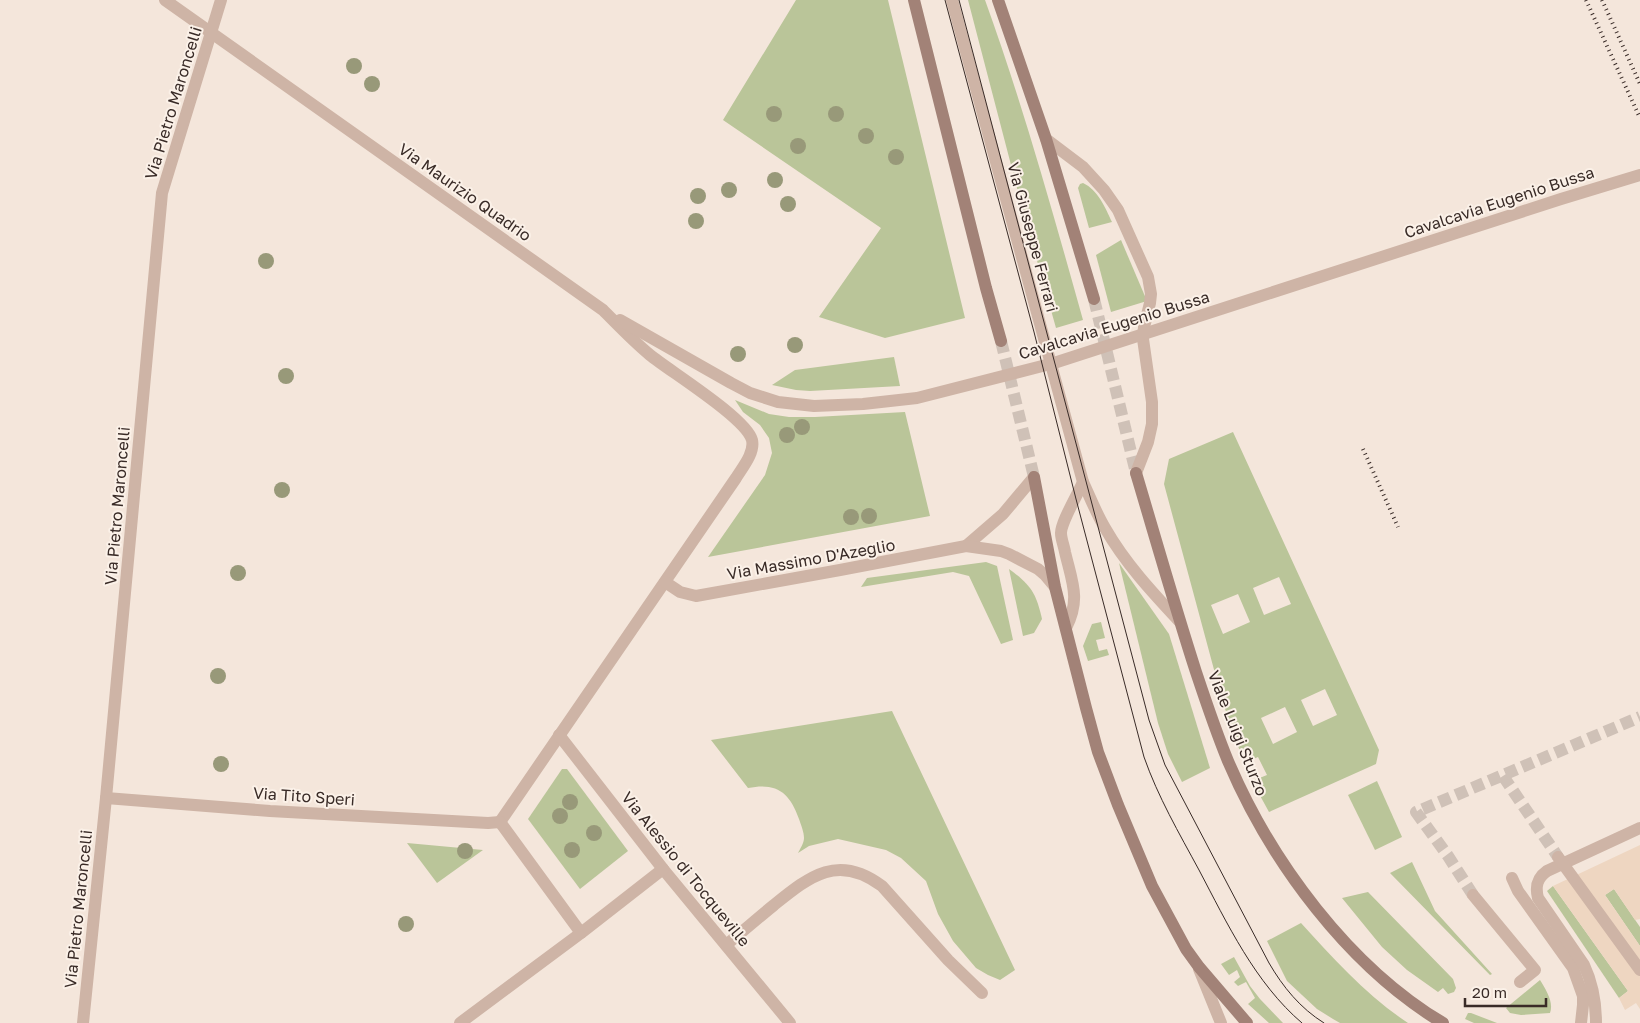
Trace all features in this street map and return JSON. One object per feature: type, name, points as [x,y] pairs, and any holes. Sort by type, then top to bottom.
[{"type":"main road","points":[[914,0],[1001,342]]},
{"type":"main road","points":[[998,0],[1046,139],[1094,299]]},
{"type":"main road","name":"Viale Luigi Sturzo","points":[[1136,473],[1211,717],[1229,762],[1262,830],[1296,882],[1327,922],[1365,962],[1414,1005],[1444,1023]]},
{"type":"main road","points":[[1034,477],[1055,587],[1098,752],[1118,805],[1161,904],[1182,943],[1198,967],[1247,1023]]},
{"type":"street","name":"Via Maurizio Quadrio","points":[[165,0],[603,310],[651,355],[739,421],[751,437],[752,449],[740,471],[664,582]]},
{"type":"street","name":"Via Pietro Maroncelli","points":[[83,1023],[106,798],[162,193],[221,0]]},
{"type":"street","name":"Via Giuseppe Ferrari","points":[[952,0],[1083,482]]},
{"type":"street","points":[[1046,139],[1083,167],[1111,199],[1118,210],[1148,277],[1151,294],[1143,339],[1152,402],[1152,424],[1148,442],[1136,473]]},
{"type":"street","name":"Cavalcavia Eugenio Bussa","points":[[603,310],[750,394],[778,402],[814,406],[863,404],[917,398],[1054,363],[1640,175]]},
{"type":"street","points":[[966,546],[1003,514],[1034,477]]},
{"type":"street","name":"Viale Luigi Sturzo","points":[[1083,482],[1105,528],[1118,548],[1144,584],[1180,621]]},
{"type":"street","points":[[1066,628],[1072,617],[1075,602],[1062,539],[1062,525],[1083,482]]},
{"type":"street","name":"Via Massimo D'Azeglio","points":[[664,582],[680,592],[696,596],[966,546],[1009,554],[1038,569],[1055,587]]},
{"type":"street","points":[[581,933],[500,822],[664,582]]},
{"type":"street","name":"Via Alessio di Tocqueville","points":[[558,735],[664,869],[790,1023]]},
{"type":"street","name":"Via Tito Speri","points":[[106,798],[270,811],[488,824],[500,822]]},
{"type":"street","points":[[1596,1023],[1595,1005],[1588,974],[1584,965],[1538,898],[1536,892],[1538,880],[1561,860],[1640,828]]},
{"type":"street","points":[[1561,860],[1640,970]]},
{"type":"street","points":[[460,1023],[664,869]]},
{"type":"street","points":[[726,945],[798,885],[817,874],[840,869],[857,872],[872,878],[882,886],[948,960],[982,993]]},
{"type":"street","points":[[1512,878],[1518,891],[1573,968],[1583,996],[1584,1005],[1581,1023]]},
{"type":"street","points":[[1473,895],[1534,970],[1520,982]]},
{"type":"street","points":[[1198,967],[1221,1023]]},
{"type":"green space","points":[[796,0],[888,0],[965,318],[885,338],[819,317],[881,228],[723,120]]},
{"type":"green space","points":[[968,0],[985,0],[1025,119],[1083,320],[1056,328],[1023,211]]},
{"type":"green space","points":[[1083,183],[1097,194],[1112,222],[1089,228],[1078,188]]},
{"type":"green space","points":[[1121,240],[1147,301],[1111,312],[1096,255]]},
{"type":"green space","points":[[894,357],[900,386],[810,391],[772,385],[795,370]]},
{"type":"green space","points":[[735,400],[769,414],[789,417],[905,412],[930,516],[708,557],[765,475],[772,453],[769,438],[760,425],[743,412]]},
{"type":"green space","points":[[1233,432],[1379,750],[1376,764],[1269,812],[1252,781],[1267,775],[1258,757],[1244,763],[1223,703],[1164,484],[1169,459]],"holes":[[[1279,577],[1291,604],[1264,615],[1253,588]],[[1238,594],[1250,622],[1223,634],[1211,605]],[[1325,689],[1337,715],[1313,726],[1301,700]],[[1285,707],[1297,732],[1273,744],[1261,718]]]},
{"type":"green space","points":[[986,562],[997,566],[1013,640],[1001,644],[969,576],[953,572],[861,587],[867,578]]},
{"type":"green space","points":[[1119,563],[1169,634],[1210,768],[1182,782],[1168,754],[1158,723]]},
{"type":"green space","points":[[1009,569],[1028,585],[1035,596],[1042,619],[1034,633],[1023,636]]},
{"type":"green space","points":[[1101,622],[1105,638],[1096,640],[1099,651],[1107,649],[1109,655],[1088,661],[1083,646],[1092,624]]},
{"type":"green space","points":[[892,711],[1015,970],[1000,980],[976,968],[953,941],[938,914],[926,881],[901,858],[886,850],[838,839],[809,846],[798,853],[804,836],[799,819],[787,796],[775,788],[748,788],[711,740]]},
{"type":"green space","points":[[562,769],[567,769],[628,851],[580,889],[528,819]]},
{"type":"green space","points":[[1377,781],[1402,837],[1375,850],[1348,795]]},
{"type":"green space","points":[[407,843],[483,850],[437,883]]},
{"type":"green space","points":[[1412,862],[1435,911],[1492,974],[1490,975],[1390,873]]},
{"type":"green space","points":[[1553,886],[1628,991],[1619,998],[1547,891]]},
{"type":"green space","points":[[1614,889],[1640,927],[1640,946],[1605,895]]},
{"type":"green space","points":[[1368,892],[1453,979],[1456,988],[1454,992],[1448,994],[1443,988],[1438,992],[1407,970],[1382,947],[1342,898]]},
{"type":"green space","points":[[1301,923],[1365,989],[1408,1023],[1340,1023],[1317,1009],[1287,981],[1267,941]]},
{"type":"green space","points":[[1234,957],[1250,986],[1283,1023],[1269,1023],[1248,1004],[1255,998],[1246,982],[1238,986],[1234,982],[1240,977],[1237,970],[1229,975],[1221,964]]},
{"type":"green space","points":[[1540,980],[1550,1000],[1550,1013],[1521,1015],[1510,1013],[1506,1008]]},
{"type":"green space","points":[[1468,1013],[1497,1023],[1474,1023],[1465,1019]]},
{"type":"shaded area","points":[[1640,845],[1640,919],[1635,920],[1614,889],[1605,895],[1640,946],[1640,1009],[1636,1003],[1625,1010],[1619,998],[1628,991],[1553,886]]},
{"type":"tunnel","points":[[1094,299],[1136,473]]},
{"type":"tunnel","points":[[1001,341],[1034,477]]},
{"type":"tunnel","points":[[1473,895],[1416,812],[1640,717]]},
{"type":"tunnel","points":[[1503,776],[1558,857]]},
{"type":"tram line","points":[[945,0],[1034,332],[1144,757],[1169,815],[1243,951],[1270,990],[1302,1023]]},
{"type":"tram line","points":[[959,0],[1149,720],[1165,765],[1274,972],[1300,1004],[1324,1023]]},
{"type":"railway","points":[[1586,0],[1640,118]]},
{"type":"railway","points":[[1602,0],[1640,84]]},
{"type":"railway","points":[[1363,449],[1398,527]]}]
